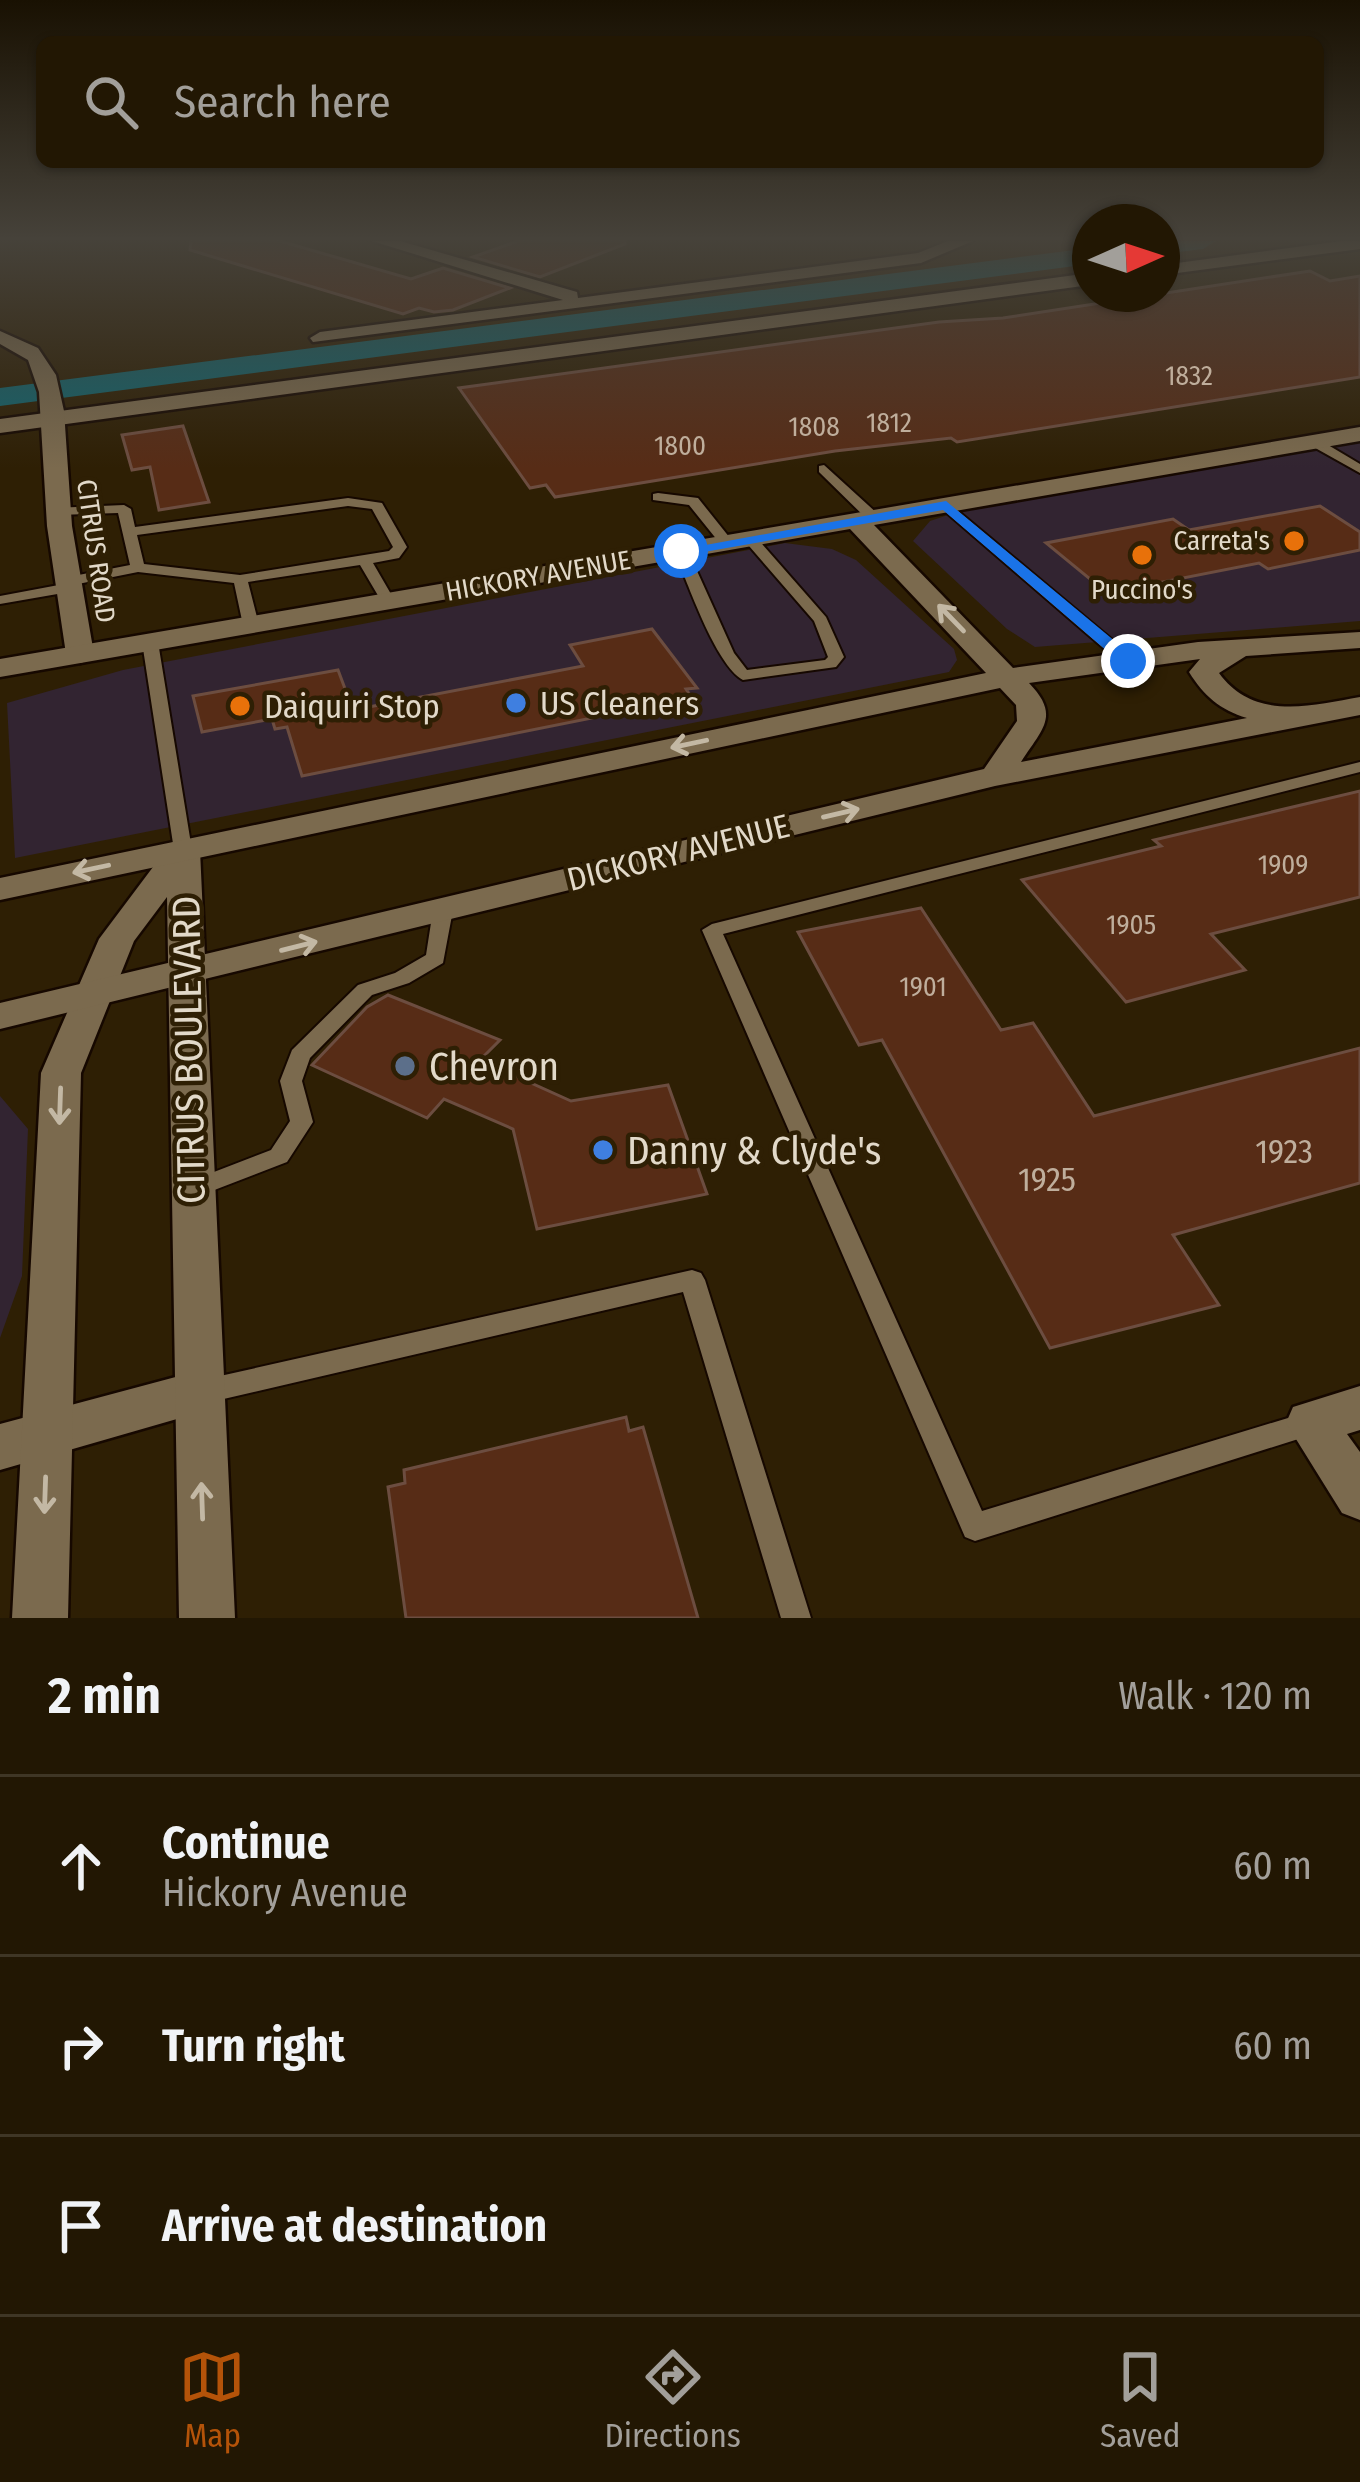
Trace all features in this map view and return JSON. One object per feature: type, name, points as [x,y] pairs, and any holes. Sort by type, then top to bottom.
[{"type":"street","points":[[320,338],[469,317]]},
{"type":"street","points":[[0,425],[806,317]]},
{"type":"street","name":"CITRUS ROAD","points":[[0,337],[28,349],[40,362],[44,377],[80,654]]},
{"type":"street","name":"HICKORY AVENUE","points":[[0,668],[1360,434]]},
{"type":"street","points":[[865,519],[1031,703],[1032,721],[995,776]]},
{"type":"street","points":[[0,889],[1010,677],[1243,646],[1360,640]]},
{"type":"street","points":[[1243,646],[1216,659],[1204,672],[1212,688],[1260,713],[1308,714]]},
{"type":"street","name":"DICKORY AVENUE","points":[[0,1016],[995,776],[1360,706]]},
{"type":"street","name":"CITRUS BOULEVARD","points":[[183,850],[207,1618]]},
{"type":"street","name":"CITRUS BOULEVARD","points":[[40,1618],[24,1440],[61,1073],[117,939],[183,850]]},
{"type":"street","points":[[24,1440],[198,1393]]},
{"type":"street","points":[[1360,1408],[1311,1423],[1360,1496]]},
{"type":"lane","points":[[1314,442],[1360,470]]},
{"type":"lane","points":[[824,469],[865,519]]},
{"type":"lane","points":[[658,497],[693,501],[739,541],[821,620],[836,657],[830,664],[742,675],[727,654],[681,551]]},
{"type":"lane","points":[[0,600],[138,568],[240,579],[394,555],[400,548],[377,506],[348,502],[130,532]]},
{"type":"lane","points":[[946,505],[1128,661]]},
{"type":"lane","points":[[58,511],[124,508],[138,568]]},
{"type":"lane","points":[[364,560],[388,602]]},
{"type":"lane","points":[[240,579],[251,625]]},
{"type":"lane","points":[[150,643],[183,850]]},
{"type":"lane","points":[[1311,1423],[975,1527],[712,930],[1360,767]]},
{"type":"lane","points":[[191,1190],[279,1156],[302,1122],[291,1081],[300,1055],[365,991],[402,979],[436,958],[443,910]]},
{"type":"lane","points":[[198,1393],[692,1280],[796,1618]]},
{"type":"shaded area","points":[[1360,440],[1360,621],[1035,647],[1007,629],[913,541],[930,521],[969,508]]},
{"type":"shaded area","points":[[785,543],[832,549],[856,560],[954,649],[957,660],[949,672],[15,858],[7,703],[123,670]]},
{"type":"shaded area","points":[[0,1096],[28,1129],[22,1276],[0,1338]]},
{"type":"building","points":[[1013,317],[1360,317],[1360,377],[957,442],[951,438],[835,451],[555,497],[546,485],[530,488],[459,388],[939,322]]},
{"type":"building","points":[[183,426],[209,502],[159,510],[150,467],[132,470],[122,435]]},
{"type":"building","points":[[1320,506],[1360,532],[1360,550],[1268,569],[1259,563],[1107,593],[1046,543],[1173,519],[1189,530]]},
{"type":"building","points":[[652,629],[697,688],[686,689],[692,698],[302,776],[287,727],[275,729],[272,719],[202,732],[193,696],[338,670],[353,710],[583,666],[570,645]]},
{"type":"building","points":[[1360,791],[1360,897],[1211,934],[1245,970],[1126,1002],[1022,880],[1161,846],[1154,840]]},
{"type":"building","points":[[921,908],[1001,1030],[1033,1023],[1094,1116],[1360,1048],[1360,1183],[1173,1235],[1219,1305],[1050,1348],[882,1040],[859,1045],[798,932]]},
{"type":"building","points":[[388,995],[500,1040],[480,1060],[571,1101],[668,1085],[707,1194],[537,1229],[513,1129],[444,1099],[427,1118],[312,1065],[367,1007]]},
{"type":"building","points":[[626,1417],[629,1431],[643,1427],[698,1618],[406,1618],[388,1487],[405,1483],[404,1470]]},
{"type":"waterway","points":[[0,397],[622,317]]},
{"type":"place","name":"Carreta's","points":[[1294,541]]},
{"type":"place","name":"Puccino's","points":[[1142,555]]},
{"type":"place","name":"US Cleaners","points":[[516,703]]},
{"type":"place","name":"Daiquiri Stop","points":[[240,706]]},
{"type":"place","name":"Chevron","points":[[405,1066]]},
{"type":"place","name":"Danny & Clyde's","points":[[603,1150]]},
{"type":"route","points":[[681,551],[946,505],[1128,661]]}]
